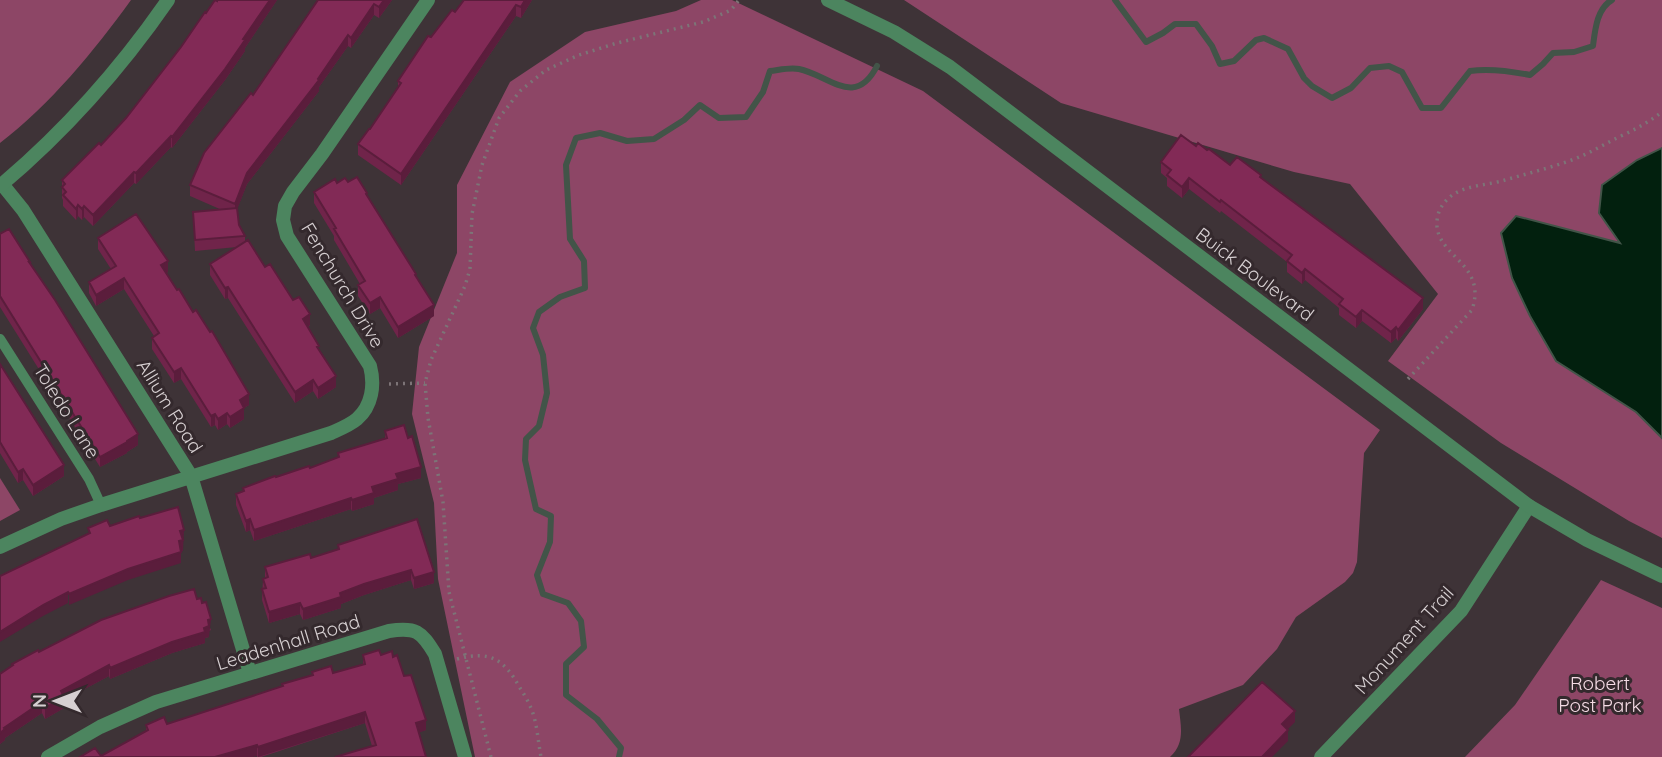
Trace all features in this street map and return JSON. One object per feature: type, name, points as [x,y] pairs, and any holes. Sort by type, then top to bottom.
[{"type":"street","points":[[1,185],[91,98],[168,0]]},
{"type":"street","name":"Fenchurch Drive","points":[[0,547],[61,519],[331,433],[358,419],[373,392],[370,366],[287,236],[283,220],[285,206],[428,0]]},
{"type":"street","name":"Buick Boulevard","points":[[828,0],[920,47],[950,67],[1529,506],[1587,540],[1662,576]]},
{"type":"street","name":"Allium Road","points":[[1,185],[23,210],[191,476],[250,673]]},
{"type":"street","name":"Monument Trail","points":[[1321,757],[1461,611],[1529,506]]},
{"type":"street","name":"Leadenhall Road","points":[[48,757],[100,727],[180,694],[389,631],[407,628],[426,639],[435,654],[465,757]]},
{"type":"lane","name":"Toledo Lane","points":[[0,339],[89,479],[101,505]]},
{"type":"path","points":[[491,757],[449,592],[443,502],[428,418],[425,383],[431,360],[465,286],[470,269],[472,214],[482,165],[499,118],[520,91],[546,70],[579,55],[617,43],[703,22],[731,10],[739,0]]},
{"type":"path","points":[[1408,379],[1472,310],[1475,300],[1473,279],[1439,235],[1437,224],[1444,203],[1463,190],[1578,158],[1650,121],[1662,111]]},
{"type":"path","points":[[384,384],[425,383]]},
{"type":"path","points":[[457,659],[477,655],[490,657],[510,670],[532,710],[541,757]]},
{"type":"green space","points":[[0,0],[131,0],[70,76],[36,112],[0,143]]},
{"type":"green space","points":[[701,0],[732,0],[923,91],[1380,430],[1364,453],[1357,562],[1353,573],[1345,582],[1296,617],[1277,649],[1243,685],[1179,709],[1180,741],[1170,757],[475,757],[438,579],[434,503],[412,414],[419,347],[457,253],[457,185],[510,82],[585,32],[676,11]]},
{"type":"green space","points":[[904,0],[1662,0],[1662,538],[1629,521],[1501,443],[1388,361],[1438,294],[1350,184],[1294,172],[1061,103]]},
{"type":"green space","points":[[0,478],[20,510],[0,521]]},
{"type":"green space","name":"Robert Post Park","points":[[1601,580],[1662,608],[1662,757],[1465,757],[1515,705]]},
{"type":"shaded area","points":[[1662,148],[1662,438],[1636,412],[1556,361],[1512,278],[1501,233],[1516,216],[1620,243],[1599,213],[1602,185],[1637,160]]},
{"type":"building","points":[[215,0],[270,0],[225,69],[172,137],[93,215],[84,206],[82,209],[78,205],[76,209],[63,195],[66,192],[62,187],[65,184],[62,180],[126,118]]},
{"type":"building","points":[[318,0],[384,0],[379,7],[374,4],[351,38],[348,35],[319,80],[247,173],[235,204],[190,185],[204,153],[251,93],[253,95]]},
{"type":"building","points":[[464,0],[525,0],[521,7],[516,5],[401,174],[358,144],[401,83],[398,81],[428,36],[431,37],[452,10],[455,12]]},
{"type":"building","points":[[1181,135],[1196,146],[1198,143],[1209,149],[1230,165],[1237,157],[1423,298],[1398,330],[1396,327],[1391,332],[1362,310],[1356,317],[1339,304],[1343,299],[1305,269],[1302,273],[1287,261],[1292,255],[1221,200],[1220,202],[1189,178],[1182,187],[1167,175],[1171,170],[1161,162]]},
{"type":"building","points":[[357,177],[434,305],[398,327],[380,297],[370,303],[358,285],[365,281],[314,192],[335,179],[337,183],[345,178],[348,182]]},
{"type":"building","points":[[237,208],[239,225],[245,236],[195,240],[193,212]]},
{"type":"building","points":[[136,214],[168,261],[161,265],[193,312],[196,310],[210,332],[212,331],[249,394],[240,400],[244,408],[230,417],[227,413],[218,419],[215,414],[211,416],[181,368],[174,372],[152,338],[159,333],[124,278],[96,295],[89,282],[116,266],[98,238]]},
{"type":"building","points":[[9,229],[138,434],[100,457],[0,296],[0,234]]},
{"type":"building","points":[[248,240],[265,267],[270,264],[293,300],[299,297],[310,314],[303,319],[336,376],[318,388],[313,380],[295,392],[228,287],[225,288],[210,264]]},
{"type":"building","points":[[0,364],[64,465],[33,485],[23,469],[18,472],[0,442]]},
{"type":"building","points":[[404,425],[408,438],[412,436],[421,467],[396,474],[398,479],[372,487],[374,493],[352,500],[351,498],[254,530],[250,519],[246,521],[236,494],[244,491],[243,488],[339,457],[338,453],[387,438],[385,431]]},
{"type":"building","points":[[178,507],[184,530],[180,531],[183,540],[179,541],[181,552],[128,569],[69,594],[68,592],[0,632],[0,576],[90,533],[88,528],[107,520],[110,526]]},
{"type":"building","points":[[417,519],[434,572],[414,578],[411,570],[364,584],[340,593],[341,597],[303,609],[300,603],[269,612],[262,589],[266,588],[263,579],[268,577],[265,567],[310,554],[311,558],[339,549],[338,545]]},
{"type":"building","points":[[194,589],[197,599],[201,598],[202,603],[206,602],[211,619],[208,620],[209,626],[204,628],[205,632],[172,642],[110,668],[109,665],[61,691],[64,697],[45,708],[42,702],[0,733],[0,674],[12,664],[101,620]]},
{"type":"building","points":[[379,650],[381,655],[392,651],[393,657],[397,655],[404,676],[411,675],[426,720],[416,723],[426,757],[335,757],[376,745],[365,712],[258,747],[257,745],[215,757],[80,757],[95,748],[101,756],[148,730],[146,725],[164,717],[167,724],[283,686],[282,684],[313,675],[312,672],[331,666],[333,673],[365,664],[363,655]]},
{"type":"building","points":[[1262,682],[1295,711],[1282,724],[1288,730],[1262,757],[1188,757]]},
{"type":"waterway","points":[[1115,0],[1146,42],[1175,24],[1196,24],[1212,46],[1220,64],[1234,61],[1256,40],[1264,38],[1288,49],[1304,78],[1332,98],[1351,88],[1370,68],[1389,66],[1402,72],[1422,108],[1441,108],[1470,71],[1500,70],[1530,75],[1553,53],[1574,52],[1593,46],[1600,14],[1612,0]]},
{"type":"waterway","points":[[619,757],[621,748],[597,719],[566,695],[566,664],[584,647],[581,621],[568,603],[543,594],[537,575],[550,542],[551,516],[536,509],[525,460],[526,439],[539,426],[547,393],[543,355],[533,328],[539,312],[560,297],[585,288],[584,261],[570,239],[566,165],[576,138],[600,133],[627,141],[654,139],[684,120],[700,105],[719,118],[746,117],[763,92],[770,71],[799,69],[841,86],[851,87],[869,79],[877,66]]}]
